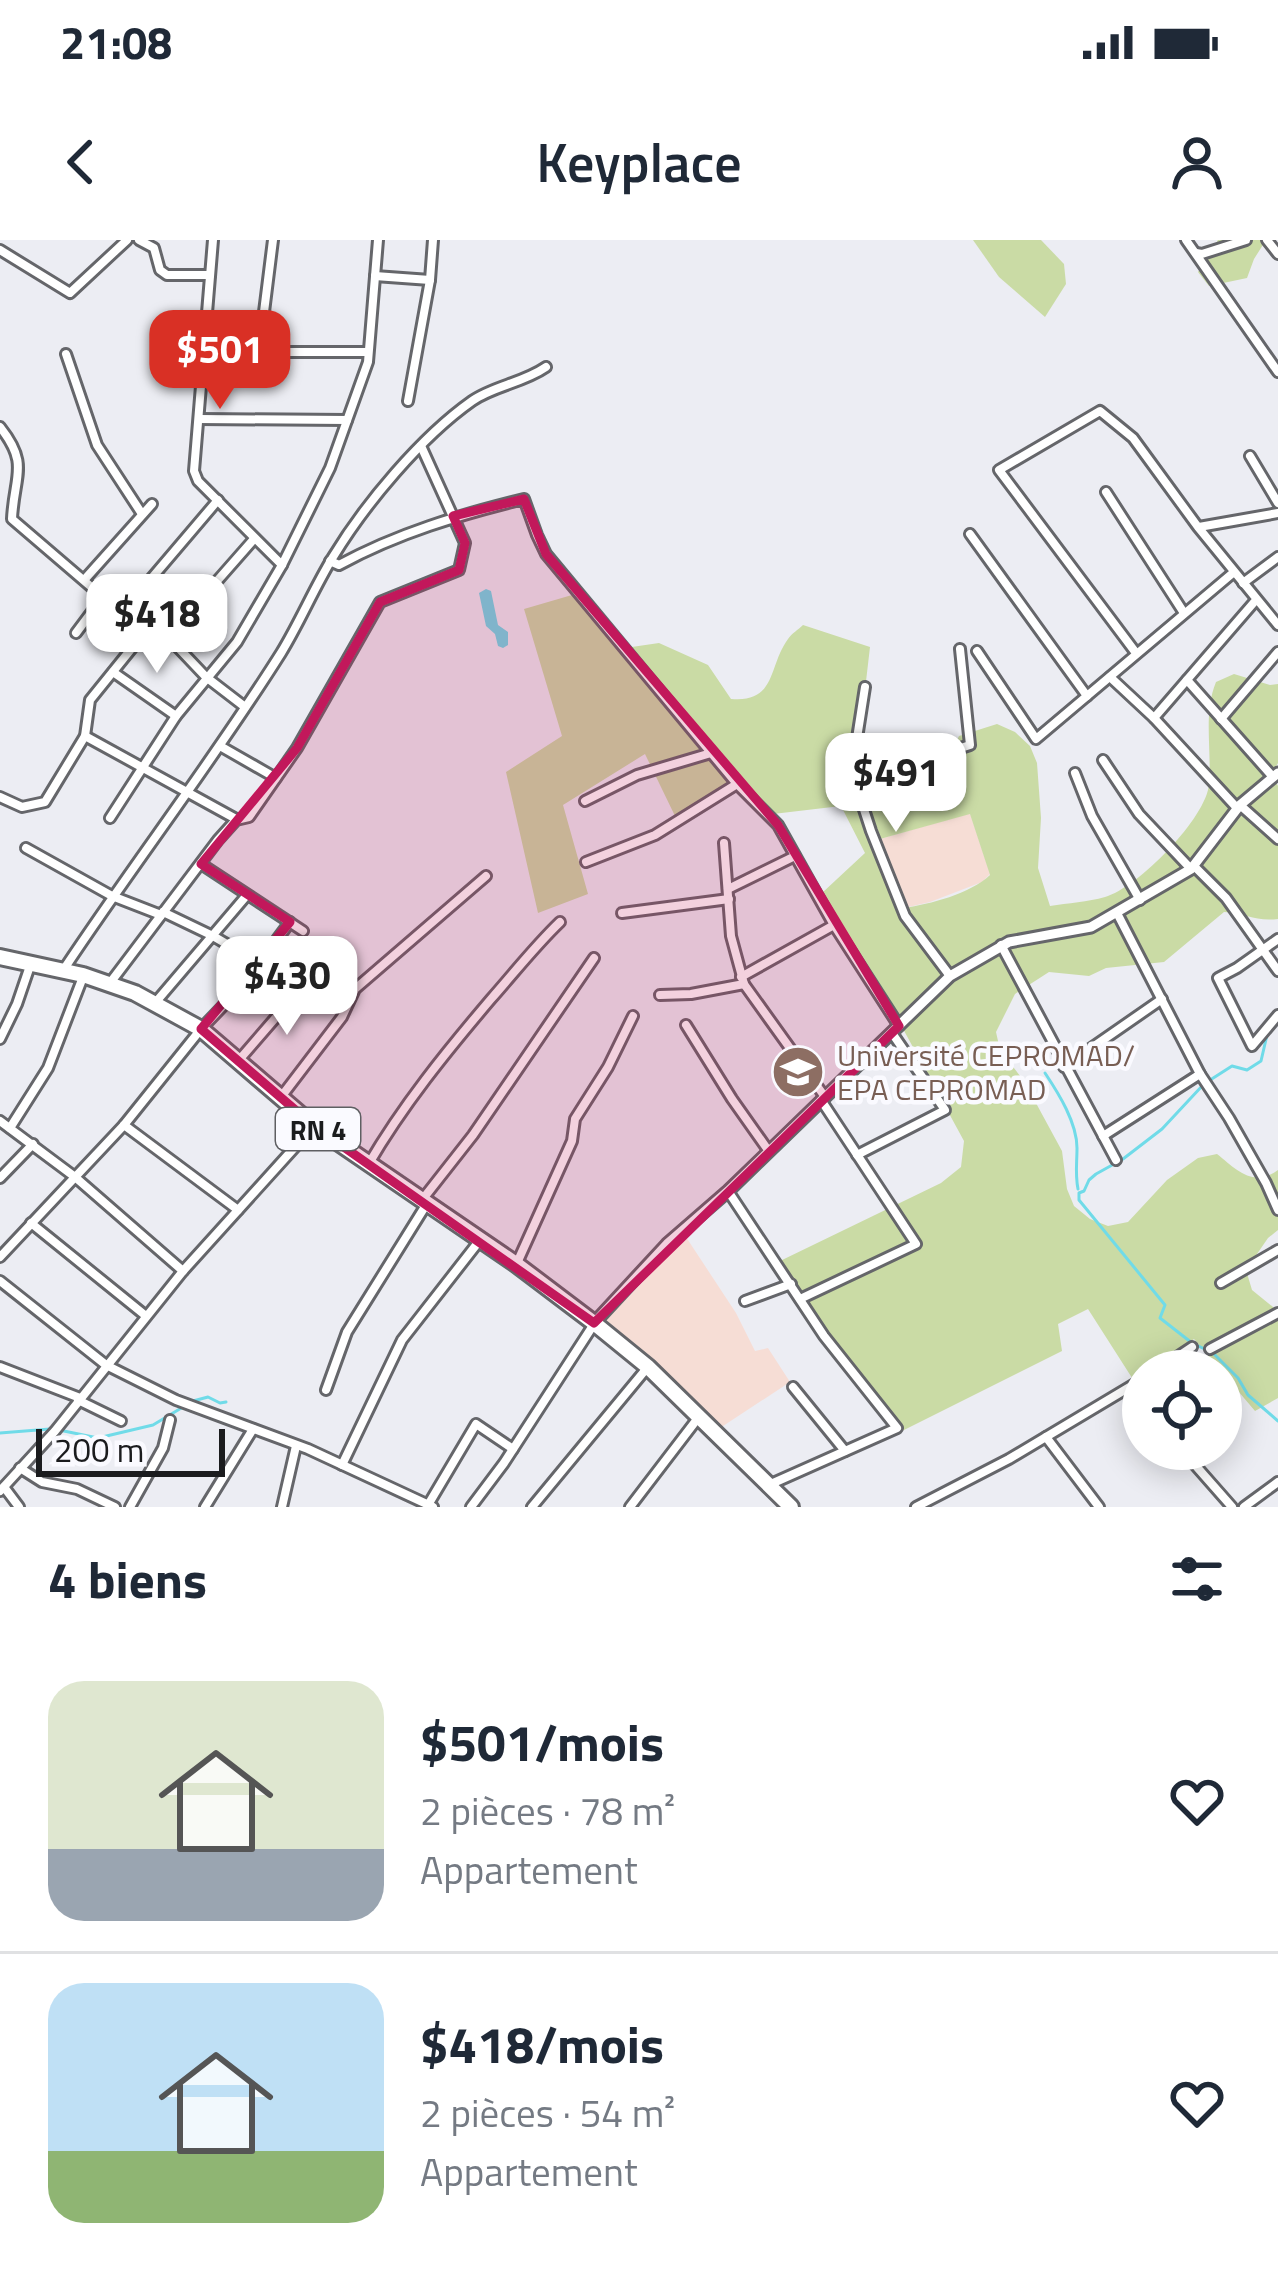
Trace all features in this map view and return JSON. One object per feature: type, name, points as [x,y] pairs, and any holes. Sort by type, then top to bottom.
[{"type":"highway","name":"RN 4","points":[[0,957],[110,984],[201,1029],[314,1126],[516,1264],[648,1366],[791,1507]]},
{"type":"street","points":[[0,250],[70,293],[127,240]]},
{"type":"street","points":[[139,240],[154,248],[160,270],[167,275],[211,275]]},
{"type":"street","points":[[213,240],[194,471],[198,481],[282,565]]},
{"type":"street","points":[[259,352],[273,240]]},
{"type":"street","points":[[110,818],[176,716],[237,642],[282,565],[329,468],[368,362],[378,240]]},
{"type":"street","points":[[408,401],[433,240]]},
{"type":"street","points":[[1186,240],[1278,372]]},
{"type":"street","points":[[1196,253],[1246,240]]},
{"type":"street","points":[[1267,240],[1278,254]]},
{"type":"street","points":[[375,276],[430,280]]},
{"type":"street","points":[[204,352],[368,352]]},
{"type":"street","points":[[65,354],[97,446],[142,514]]},
{"type":"street","points":[[63,970],[283,650],[356,522],[422,446],[475,398],[546,368]]},
{"type":"street","points":[[1136,653],[999,470],[1100,411],[1133,438],[1278,626]]},
{"type":"street","points":[[198,419],[347,420]]},
{"type":"street","points":[[0,427],[16,448],[19,461],[11,519],[103,597]]},
{"type":"street","points":[[110,984],[218,840],[236,820],[249,817],[297,748],[380,602],[459,570],[465,543],[422,446]]},
{"type":"street","points":[[1250,456],[1278,503]]},
{"type":"street","points":[[1106,492],[1184,613]]},
{"type":"street","points":[[330,561],[339,565],[453,516],[524,499],[546,554],[737,784],[778,825],[945,1110],[857,1155]]},
{"type":"street","points":[[133,600],[218,500]]},
{"type":"street","points":[[85,579],[152,503]]},
{"type":"street","points":[[1198,527],[1278,513]]},
{"type":"street","points":[[970,534],[1087,696]]},
{"type":"street","points":[[167,638],[254,539]]},
{"type":"street","points":[[1243,583],[1278,557]]},
{"type":"street","points":[[977,651],[1036,739],[1234,572]]},
{"type":"street","points":[[76,633],[103,597],[115,590],[133,600],[206,677],[245,707]]},
{"type":"street","points":[[1154,718],[1256,600]]},
{"type":"street","points":[[0,797],[22,807],[45,802],[85,736],[89,700],[153,622]]},
{"type":"street","points":[[855,782],[970,745],[960,649]]},
{"type":"street","points":[[1220,720],[1278,652]]},
{"type":"street","points":[[113,672],[176,716]]},
{"type":"street","points":[[1110,677],[1278,839]]},
{"type":"street","points":[[471,1507],[594,1323],[667,1244],[728,1192],[950,976],[1001,945],[1091,927],[1140,900],[1192,867],[1239,806],[1276,775],[1187,680]]},
{"type":"street","points":[[866,687],[855,782],[905,916],[950,976]]},
{"type":"street","points":[[85,736],[236,820]]},
{"type":"street","points":[[220,746],[276,778]]},
{"type":"street","points":[[585,801],[638,776],[712,753]]},
{"type":"street","points":[[1103,760],[1138,814],[1226,898],[1278,971]]},
{"type":"street","points":[[1076,773],[1092,816],[1140,900]]},
{"type":"street","points":[[586,862],[655,836],[737,784]]},
{"type":"street","points":[[724,843],[730,936],[743,981],[916,1244],[800,1299]]},
{"type":"street","points":[[26,848],[112,896],[213,936],[260,963]]},
{"type":"street","points":[[622,913],[729,894],[796,856]]},
{"type":"street","points":[[201,864],[303,931]]},
{"type":"street","points":[[280,1099],[342,1017],[355,989],[487,876]]},
{"type":"street","points":[[155,1003],[247,895]]},
{"type":"street","points":[[1117,913],[1200,1074],[1278,1210]]},
{"type":"street","points":[[0,1257],[124,1125],[290,922]]},
{"type":"street","points":[[368,1165],[398,1114],[560,922]]},
{"type":"street","points":[[660,994],[691,994],[743,981],[834,925]]},
{"type":"street","points":[[1278,939],[1218,978],[1252,1046],[1278,1015]]},
{"type":"street","points":[[1001,945],[1116,1160]]},
{"type":"street","points":[[326,1390],[347,1332],[423,1203],[594,958]]},
{"type":"street","points":[[0,1039],[31,962]]},
{"type":"street","points":[[10,1128],[48,1068],[83,975]]},
{"type":"street","points":[[238,1061],[303,986]]},
{"type":"street","points":[[1064,1067],[1162,999]]},
{"type":"street","points":[[516,1264],[572,1141],[575,1119],[633,1016]]},
{"type":"street","points":[[686,1025],[768,1150]]},
{"type":"street","points":[[1103,1136],[1200,1074]]},
{"type":"street","points":[[0,1121],[75,1177],[183,1271]]},
{"type":"street","points":[[124,1125],[238,1210]]},
{"type":"street","points":[[19,1507],[2,1489],[55,1431],[183,1271],[314,1126]]},
{"type":"street","points":[[0,1178],[33,1144]]},
{"type":"street","points":[[728,1192],[824,1336],[897,1428],[770,1485]]},
{"type":"street","points":[[31,1223],[146,1316]]},
{"type":"street","points":[[342,1466],[402,1340],[480,1240]]},
{"type":"street","points":[[1221,1283],[1278,1250]]},
{"type":"street","points":[[0,1281],[106,1365],[176,1400],[431,1506],[476,1424],[513,1449]]},
{"type":"street","points":[[745,1300],[791,1284]]},
{"type":"street","points":[[1210,1348],[1278,1313]]},
{"type":"street","points":[[1188,1350],[1192,1347]]},
{"type":"street","points":[[532,1507],[648,1366]]},
{"type":"street","points":[[0,1367],[121,1421]]},
{"type":"street","points":[[793,1387],[845,1451]]},
{"type":"street","points":[[916,1507],[1122,1393]]},
{"type":"street","points":[[630,1507],[700,1416]]},
{"type":"street","points":[[130,1507],[163,1448],[170,1420]]},
{"type":"street","points":[[206,1507],[253,1429]]},
{"type":"street","points":[[1046,1437],[1100,1507]]},
{"type":"street","points":[[281,1507],[296,1446]]},
{"type":"street","points":[[20,1468],[42,1482],[77,1489],[106,1505]]},
{"type":"street","points":[[1199,1470],[1232,1507]]},
{"type":"street","points":[[1244,1507],[1278,1482]]},
{"type":"highlighted area","points":[[524,499],[546,554],[778,825],[899,1026],[594,1323],[314,1126],[201,1029],[290,922],[201,864],[297,748],[380,602],[459,570],[465,543],[453,516]]},
{"type":"shaded area","points":[[970,813],[990,874],[982,882],[904,908],[880,839]]},
{"type":"shaded area","points":[[686,1237],[755,1351],[768,1348],[790,1382],[720,1428],[605,1321]]},
{"type":"green space","points":[[973,240],[1041,240],[1064,264],[1066,284],[1045,317],[999,277]]},
{"type":"green space","points":[[1218,240],[1266,240],[1247,278],[1209,286],[1198,272]]},
{"type":"green space","points":[[572,595],[618,649],[659,643],[708,665],[731,699],[746,699],[764,689],[788,639],[803,625],[870,647],[858,750],[860,788],[948,759],[959,736],[997,724],[1015,732],[1030,746],[1037,763],[1038,868],[1050,906],[1119,891],[1152,866],[1184,832],[1209,784],[1209,719],[1216,682],[1234,674],[1278,684],[1278,763],[1272,774],[1278,786],[1278,919],[1224,912],[1164,962],[1106,968],[1089,976],[1049,972],[1015,994],[996,1032],[1000,1050],[1024,1081],[1062,1151],[1074,1206],[1090,1219],[1108,1226],[1128,1222],[1167,1180],[1198,1158],[1217,1154],[1253,1177],[1278,1170],[1278,1230],[1246,1270],[1252,1290],[1278,1311],[1278,1398],[1255,1411],[1242,1396],[1242,1350],[1203,1350],[1194,1339],[1179,1350],[1122,1350],[1122,1362],[1088,1309],[1058,1324],[1062,1351],[900,1432],[780,1261],[941,1183],[961,1167],[964,1141],[822,893],[865,853],[841,806],[773,814],[738,777],[675,816],[645,754],[563,805],[588,894],[538,913],[506,772],[562,736],[524,609]],"holes":[[[970,814],[990,875],[961,893],[904,908],[880,839]]]},
{"type":"water","points":[[491,591],[498,625],[508,632],[508,645],[503,648],[486,626],[479,593]]},
{"type":"waterway","points":[[1207,1082],[1232,1066],[1247,1070],[1261,1061],[1267,1035],[1278,1021]]},
{"type":"waterway","points":[[1045,1073],[1074,1129],[1078,1189]]},
{"type":"waterway","points":[[1203,1085],[1162,1129],[1089,1180],[1079,1200],[1165,1305],[1160,1318],[1213,1353],[1248,1395],[1278,1421]]},
{"type":"waterway","points":[[59,1430],[98,1438],[153,1425],[193,1401],[208,1397],[226,1402]]},
{"type":"waterway","points":[[0,1433],[50,1429]]},
{"type":"place","name":"Université CEPROMAD/ EPA CEPROMAD","points":[[798,1072]]}]
